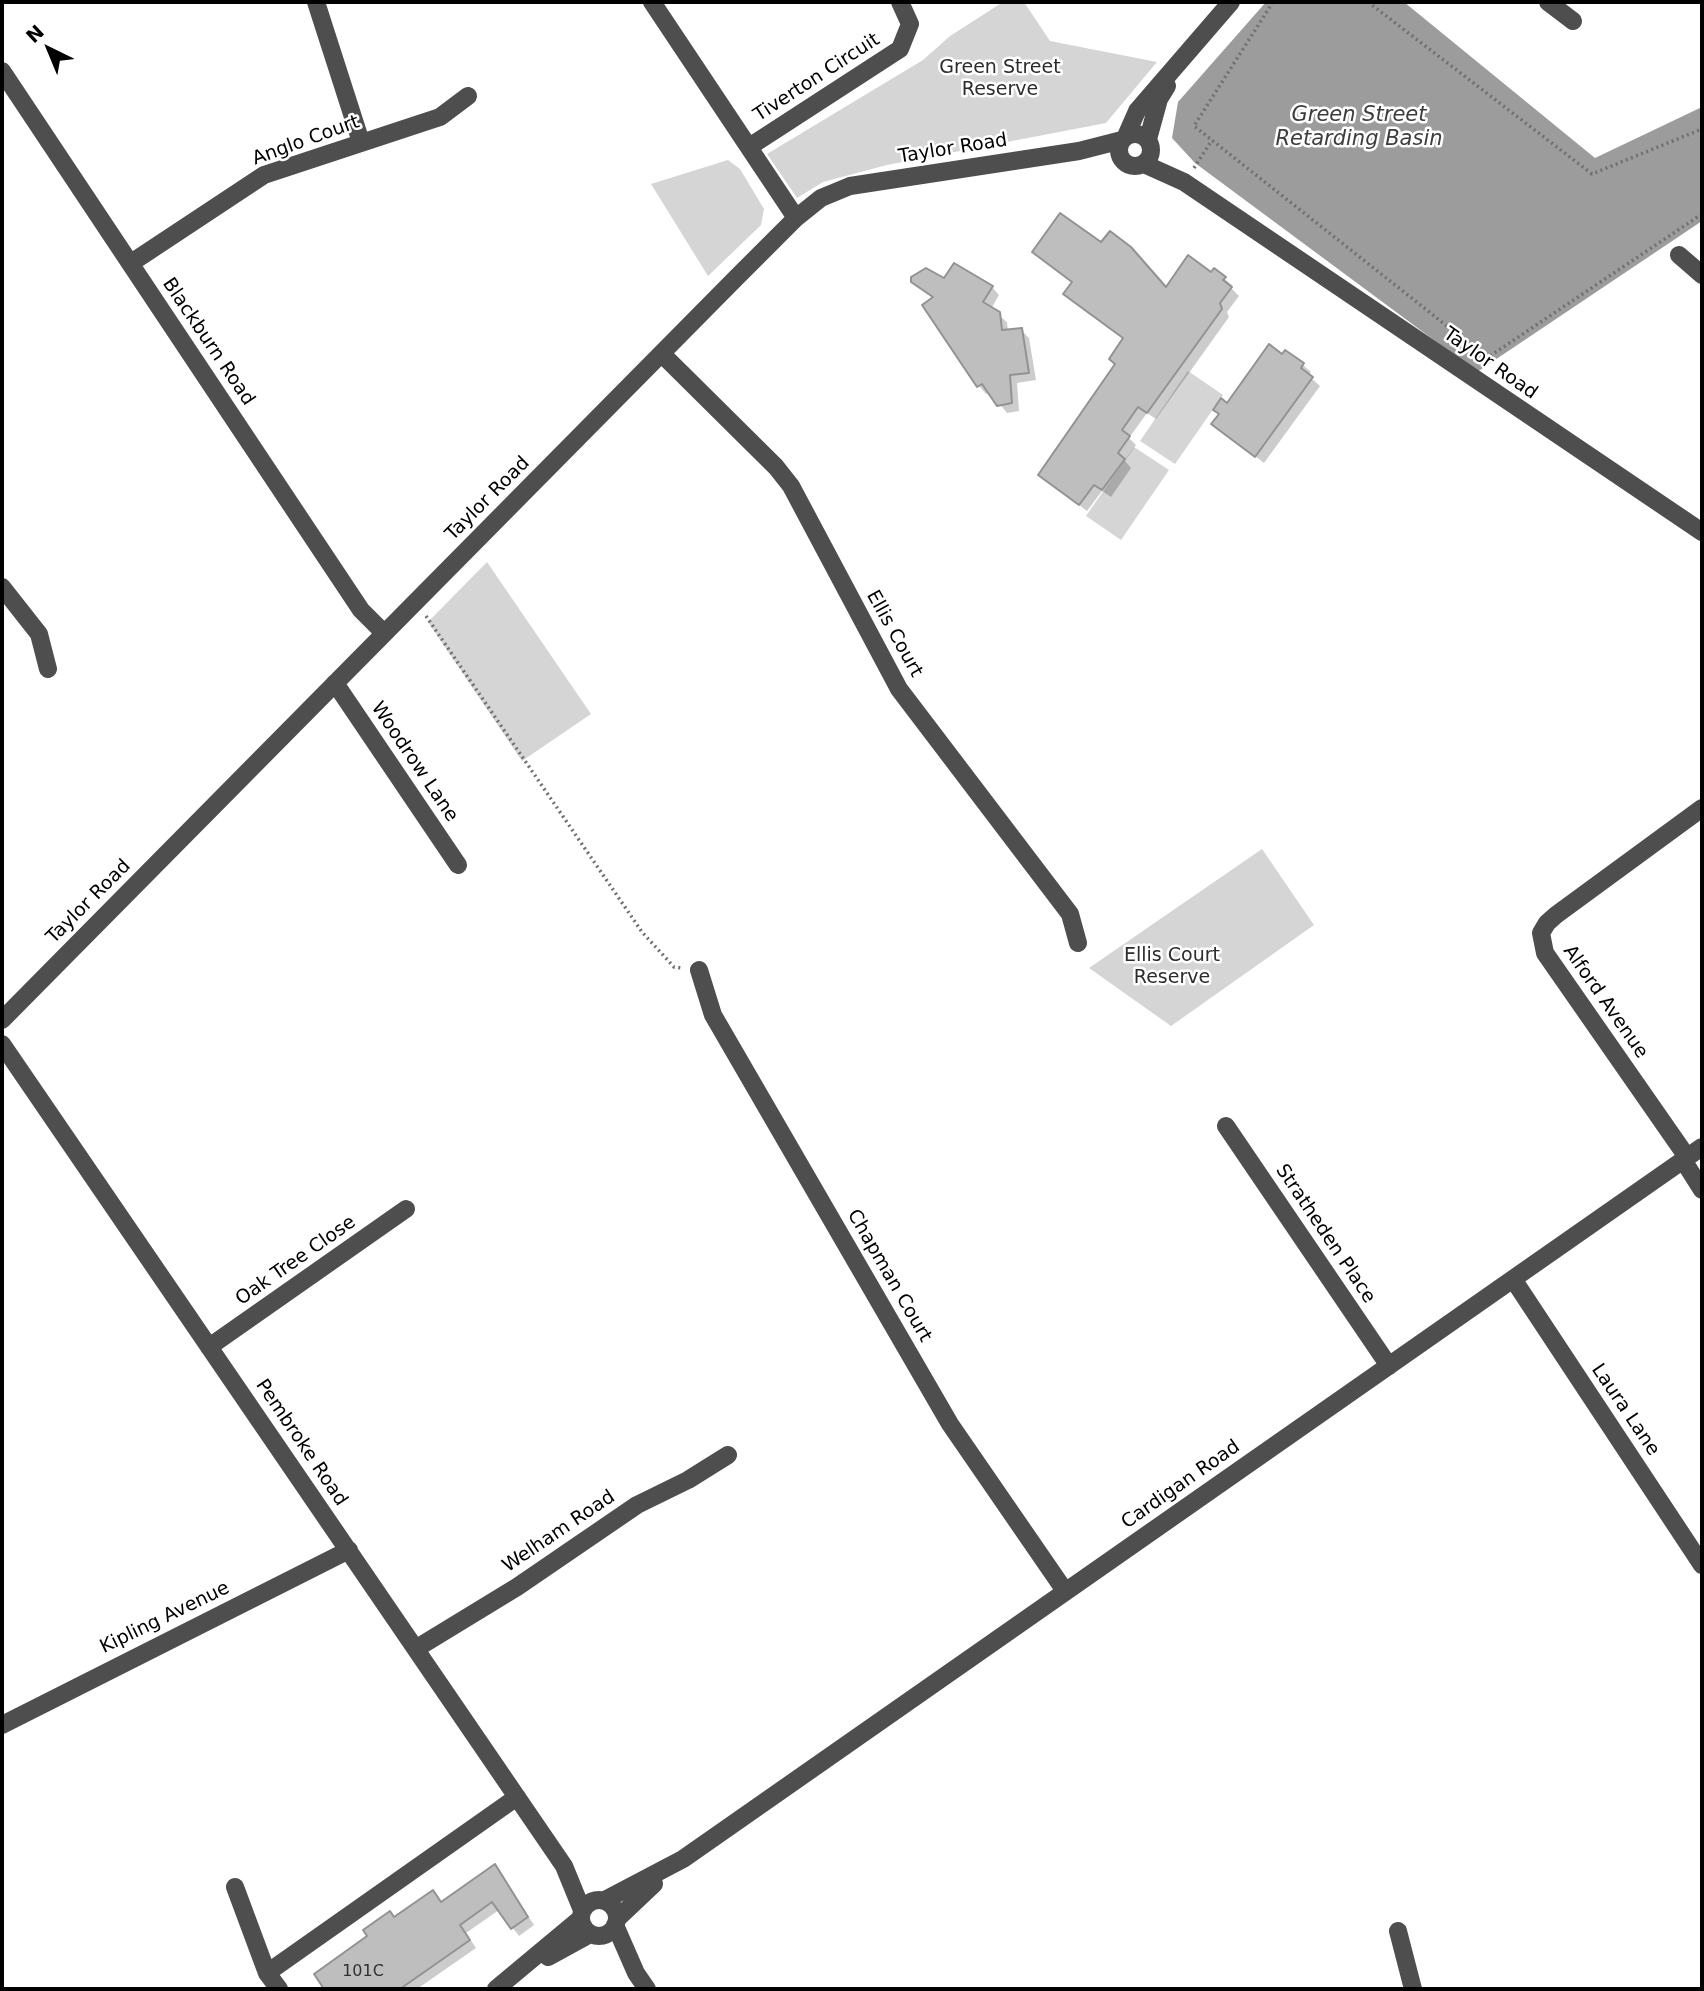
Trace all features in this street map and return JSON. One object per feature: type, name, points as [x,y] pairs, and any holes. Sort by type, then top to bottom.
[{"type":"street","points":[[316,2],[361,142]]},
{"type":"street","name":"Tiverton Circuit","points":[[652,2],[796,218]]},
{"type":"street","name":"Tiverton Circuit","points":[[749,148],[900,49],[910,24],[900,2]]},
{"type":"street","points":[[1180,61],[1159,99],[1149,141],[1151,155],[1144,164],[1133,166],[1124,162],[1119,153],[1137,111],[1180,61],[1231,2]]},
{"type":"street","points":[[1548,2],[1573,21]]},
{"type":"street","name":"Blackburn Road","points":[[2,71],[361,610],[384,633]]},
{"type":"street","name":"Anglo Court","points":[[131,263],[264,175],[440,117],[468,96]]},
{"type":"street","points":[[1124,138],[1140,134],[1149,141]]},
{"type":"street","name":"Taylor Road","points":[[2,1020],[796,218],[821,198],[849,186],[1079,151],[1124,138]]},
{"type":"street","name":"Taylor Road","points":[[1149,141],[1187,178],[1702,532]]},
{"type":"street","name":"Taylor Road","points":[[1079,151],[1124,162]]},
{"type":"street","name":"Taylor Road","points":[[1144,164],[1187,178]]},
{"type":"street","points":[[1679,255],[1702,275]]},
{"type":"street","name":"Ellis Court","points":[[662,354],[776,467],[791,486],[899,689],[1070,914],[1078,943]]},
{"type":"street","points":[[2,587],[38,634],[48,669]]},
{"type":"street","name":"Woodrow Lane","points":[[335,683],[458,865]]},
{"type":"street","name":"Alford Avenue","points":[[1685,1159],[1545,953],[1541,933],[1546,923],[1556,915],[1702,808]]},
{"type":"street","name":"Chapman Court","points":[[699,970],[713,1015],[950,1424],[1065,1591]]},
{"type":"street","name":"Pembroke Road","points":[[2,1044],[564,1866],[587,1925],[636,1973],[647,1989]]},
{"type":"street","name":"Stratheden Place","points":[[1226,1126],[1388,1366]]},
{"type":"street","name":"Cardigan Road","points":[[616,1922],[683,1859],[1702,1147]]},
{"type":"street","points":[[1685,1159],[1702,1190]]},
{"type":"street","name":"Oak Tree Close","points":[[209,1347],[406,1209]]},
{"type":"street","name":"Laura Lane","points":[[1513,1279],[1702,1565]]},
{"type":"street","name":"Welham Road","points":[[417,1648],[517,1587],[637,1505],[688,1480],[728,1455]]},
{"type":"street","name":"Kipling Avenue","points":[[2,1725],[349,1550]]},
{"type":"street","points":[[267,1973],[517,1797]]},
{"type":"street","name":"Cardigan Road","points":[[602,1900],[683,1859]]},
{"type":"street","name":"Pembroke Road","points":[[564,1866],[602,1900]]},
{"type":"street","points":[[235,1887],[267,1973],[279,1989]]},
{"type":"street","points":[[602,1900],[614,1908],[616,1922],[608,1933],[587,1925],[587,1903],[602,1900]]},
{"type":"street","name":"Pembroke Road","points":[[616,1922],[636,1973]]},
{"type":"street","points":[[496,1989],[587,1925]]},
{"type":"street","points":[[1398,1931],[1413,1989]]},
{"type":"path","points":[[1273,2],[1194,126],[1452,330],[1479,363],[1702,214]]},
{"type":"path","points":[[1368,2],[1592,174],[1702,129]]},
{"type":"path","points":[[1187,178],[1212,140]]},
{"type":"path","points":[[426,616],[642,932],[674,967],[699,970]]},
{"type":"green space","name":"Green Street Reserve","points":[[1003,2],[1024,2],[1050,41],[1157,62],[1106,123],[887,165],[823,182],[797,198],[767,154],[923,60],[950,36]]},
{"type":"green space","points":[[728,160],[740,169],[764,209],[761,225],[708,276],[651,184]]},
{"type":"green space","points":[[1188,371],[1223,395],[1175,464],[1140,441]]},
{"type":"green space","points":[[1134,447],[1169,470],[1121,540],[1086,516]]},
{"type":"green space","points":[[487,562],[591,714],[522,761],[428,622]]},
{"type":"green space","name":"Ellis Court Reserve","points":[[1262,849],[1314,925],[1171,1026],[1089,968]]},
{"type":"water","name":"Green Street Retarding Basin","points":[[1266,2],[1404,2],[1595,158],[1702,107],[1702,221],[1477,372],[1195,163],[1172,138],[1178,102]]},
{"type":"building","points":[[1060,213],[1101,242],[1110,231],[1131,247],[1166,287],[1188,255],[1211,272],[1214,268],[1226,277],[1223,280],[1232,287],[1220,303],[1222,309],[1147,413],[1138,407],[1122,430],[1130,436],[1118,453],[1125,459],[1102,490],[1094,485],[1079,505],[1038,475],[1115,364],[1109,359],[1123,338],[1063,294],[1072,282],[1032,252]]},
{"type":"building","points":[[954,263],[993,286],[983,302],[1000,312],[1002,330],[1022,328],[1029,373],[1010,375],[1012,403],[997,406],[982,384],[977,387],[922,305],[933,297],[911,282],[911,277],[926,268],[944,278]]},
{"type":"building","points":[[1269,344],[1282,354],[1285,350],[1304,363],[1301,368],[1313,377],[1255,457],[1211,424],[1219,414],[1213,410],[1221,398],[1227,403]]},
{"type":"building","points":[[495,1864],[528,1917],[511,1929],[492,1902],[460,1925],[470,1940],[400,1989],[324,1989],[314,1974],[367,1936],[363,1930],[390,1911],[394,1917],[433,1890],[441,1902]]}]
